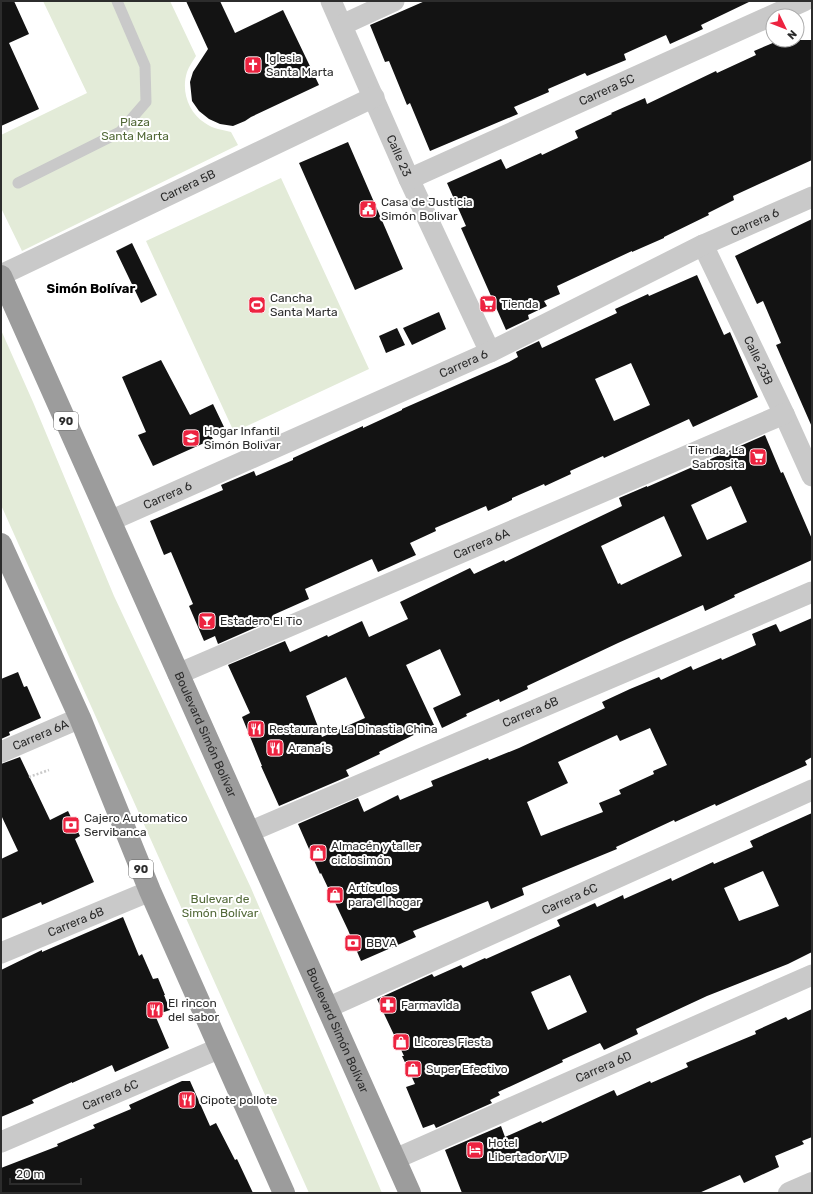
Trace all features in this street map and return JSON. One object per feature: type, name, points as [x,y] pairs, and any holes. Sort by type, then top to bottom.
[{"type":"highway","name":"Boulevard Simón Bolívar","points":[[1,276],[410,1193]]},
{"type":"highway","name":"90","points":[[2,549],[80,718],[150,891],[284,1193]]},
{"type":"street","name":"Calle 23","points":[[331,1],[409,179],[490,352]]},
{"type":"street","points":[[342,25],[394,1]]},
{"type":"street","name":"Carrera 5C","points":[[409,179],[804,1]]},
{"type":"street","name":"Carrera 5B","points":[[1,276],[374,97]]},
{"type":"street","name":"Carrera 6","points":[[110,521],[490,352],[703,245],[812,197]]},
{"type":"street","name":"Calle 23B","points":[[703,245],[812,476]]},
{"type":"street","name":"Carrera 6A","points":[[178,674],[784,414]]},
{"type":"street","name":"Carrera 6B","points":[[249,832],[812,592]]},
{"type":"street","name":"Carrera 6A","points":[[1,752],[80,718]]},
{"type":"street","name":"Carrera 6C","points":[[327,1008],[812,790]]},
{"type":"street","name":"Carrera 6B","points":[[1,953],[150,891]]},
{"type":"street","name":"Carrera 6D","points":[[395,1159],[812,975]]},
{"type":"street","name":"Carrera 6C","points":[[1,1142],[220,1048]]},
{"type":"street","points":[[789,1193],[812,1183]]},
{"type":"lane","points":[[18,183],[120,132],[146,102],[145,66],[117,1]]},
{"type":"path","points":[[29,777],[49,770]]},
{"type":"green space","name":"Plaza Santa Marta","points":[[43,1],[170,1],[196,56],[185,79],[187,100],[190,107],[199,118],[211,127],[231,132],[238,145],[22,251],[1,208],[1,135],[87,93]]},
{"type":"green space","name":"Cancha Santa Marta","points":[[281,178],[369,369],[234,432],[146,241]]},
{"type":"green space","name":"Bulevar de Simón Bolívar","points":[[1,330],[33,402],[114,596],[251,888],[382,1193],[309,1193],[1,505]]},
{"type":"building","points":[[1,1],[14,1],[29,34],[9,43],[39,109],[1,126]]},
{"type":"building","name":"Iglesia Santa Marta","points":[[186,1],[220,1],[235,33],[283,10],[319,85],[233,126],[220,124],[209,119],[199,111],[192,101],[190,82],[193,72],[208,49]]},
{"type":"building","points":[[425,1],[751,1],[701,25],[703,29],[670,44],[666,35],[624,54],[626,60],[587,76],[585,73],[548,89],[549,92],[514,107],[518,114],[430,151],[410,103],[407,105],[389,61],[385,62],[370,25]]},
{"type":"building","points":[[805,40],[812,40],[812,160],[733,196],[734,200],[708,213],[709,215],[664,238],[632,251],[557,286],[560,294],[544,301],[547,306],[528,315],[529,319],[506,330],[461,228],[466,226],[447,183],[501,159],[506,169],[541,153],[542,155],[578,138],[575,131],[612,114],[611,113],[645,98],[647,104],[716,71],[717,73],[756,55],[754,51],[765,46],[765,48],[805,48]]},
{"type":"building","points":[[348,142],[403,269],[355,290],[299,163]]},
{"type":"building","points":[[812,219],[812,427],[776,345],[781,343],[763,301],[757,304],[735,256]]},
{"type":"building","points":[[132,243],[157,295],[141,303],[116,251]]},
{"type":"building","points":[[697,275],[724,335],[730,332],[758,397],[693,427],[689,419],[604,458],[603,456],[570,471],[571,474],[545,486],[544,484],[512,498],[512,500],[488,511],[486,506],[435,528],[436,531],[410,543],[416,555],[378,572],[372,559],[305,589],[309,599],[273,615],[275,619],[218,644],[215,636],[204,641],[189,606],[193,604],[171,552],[164,555],[150,521],[223,490],[221,485],[254,471],[256,476],[363,426],[363,428],[402,409],[509,362],[518,357],[516,352],[539,341],[542,348],[617,313],[615,309],[648,294],[649,296]],"holes":[[[631,363],[650,405],[614,421],[595,379]]]},
{"type":"building","points":[[439,312],[446,329],[412,345],[403,328]]},
{"type":"building","points":[[397,328],[405,345],[386,353],[379,336]]},
{"type":"building","points":[[161,360],[190,415],[213,404],[224,427],[210,434],[213,439],[153,466],[138,435],[146,432],[122,377]]},
{"type":"building","points":[[765,435],[812,539],[812,560],[734,595],[735,597],[705,611],[703,605],[618,643],[527,686],[528,689],[500,702],[499,699],[466,714],[467,716],[442,728],[433,708],[461,695],[440,649],[406,665],[434,725],[379,752],[380,754],[346,770],[349,776],[279,806],[261,766],[242,717],[250,713],[228,665],[285,641],[290,652],[327,635],[328,637],[362,621],[369,637],[408,619],[400,602],[470,568],[474,574],[504,560],[505,562],[622,506],[619,498]],"holes":[[[731,486],[747,522],[707,540],[691,505]],[[664,516],[682,556],[621,585],[620,583],[618,584],[601,546]],[[346,677],[365,718],[322,737],[306,696]]]},
{"type":"building","points":[[812,618],[812,757],[805,761],[807,765],[716,806],[715,804],[675,822],[674,820],[616,847],[617,849],[522,888],[524,895],[491,909],[488,901],[413,931],[416,937],[361,961],[298,824],[358,798],[364,812],[398,795],[400,800],[433,786],[431,781],[488,758],[489,760],[519,748],[605,708],[602,702],[630,689],[659,677],[661,680],[691,666],[693,670],[721,658],[722,660],[756,645],[752,634],[776,624],[780,632]],"holes":[[[650,728],[667,765],[653,771],[654,774],[619,790],[621,794],[599,803],[603,812],[541,836],[527,802],[568,783],[558,762],[617,735],[620,741]]]},
{"type":"building","points":[[18,672],[24,687],[27,686],[41,718],[9,732],[10,735],[1,739],[1,679]]},
{"type":"building","points":[[20,757],[50,820],[68,811],[80,836],[75,839],[94,882],[42,905],[41,902],[1,919],[1,859],[18,851],[1,815],[1,764]]},
{"type":"building","points":[[812,813],[812,952],[788,964],[707,996],[636,1029],[638,1034],[604,1050],[600,1043],[562,1060],[563,1062],[498,1092],[500,1095],[490,1100],[492,1103],[436,1128],[434,1124],[423,1128],[406,1087],[415,1084],[402,1056],[404,1056],[377,999],[432,974],[434,977],[461,965],[463,968],[485,958],[486,959],[560,926],[557,920],[595,903],[597,907],[623,895],[624,899],[671,878],[672,881],[713,862],[714,864],[753,847],[750,841]],"holes":[[[763,871],[779,906],[739,921],[724,888]],[[570,975],[587,1012],[548,1030],[531,992]]]},
{"type":"building","points":[[123,917],[139,956],[142,954],[153,979],[158,978],[165,995],[170,1010],[155,1015],[169,1048],[115,1072],[112,1065],[32,1100],[34,1103],[1,1117],[1,970],[42,950],[42,952]]},
{"type":"building","points":[[812,1009],[812,1137],[802,1141],[804,1144],[775,1156],[779,1167],[744,1183],[740,1175],[699,1193],[462,1193],[445,1150],[501,1126],[505,1137],[541,1121],[542,1123],[614,1090],[617,1096],[650,1081],[651,1083],[688,1067],[686,1063],[756,1034],[755,1031],[786,1017],[788,1020]]},
{"type":"building","points":[[182,1081],[190,1081],[210,1126],[216,1123],[235,1160],[237,1159],[253,1193],[1,1193],[1,1168],[58,1146],[57,1144],[95,1128],[93,1125],[131,1109],[129,1105]]},
{"type":"place","name":"Iglesia Santa Marta","points":[[253,65]]},
{"type":"place","name":"Casa de Justicia Simón Bolivar","points":[[368,209]]},
{"type":"place","name":"Tienda","points":[[488,304]]},
{"type":"place","name":"Cancha Santa Marta","points":[[257,305]]},
{"type":"place","name":"Hogar Infantil Simón Bolivar","points":[[191,438]]},
{"type":"place","name":"Tienda, La Sabrosita","points":[[758,457]]},
{"type":"place","name":"Estadero El Tio","points":[[207,621]]},
{"type":"place","name":"Restaurante La Dinastia China","points":[[256,729]]},
{"type":"place","name":"Arana´s","points":[[275,748]]},
{"type":"place","name":"Cajero Automatico Servibanca","points":[[71,825]]},
{"type":"place","name":"Almacén y taller ciclosimón","points":[[318,853]]},
{"type":"place","name":"Artículos para el hogar","points":[[335,895]]},
{"type":"place","name":"BBVA","points":[[353,943]]},
{"type":"place","name":"Farmavida","points":[[388,1005]]},
{"type":"place","name":"El rincon del sabor","points":[[155,1010]]},
{"type":"place","name":"Licores Fiesta","points":[[401,1042]]},
{"type":"place","name":"Super Efectivo","points":[[413,1069]]},
{"type":"place","name":"Cipote pollote","points":[[187,1100]]},
{"type":"place","name":"Hotel Libertador VIP","points":[[475,1150]]},
{"type":"district","name":"Simón Bolívar","points":[[91,288]]}]
